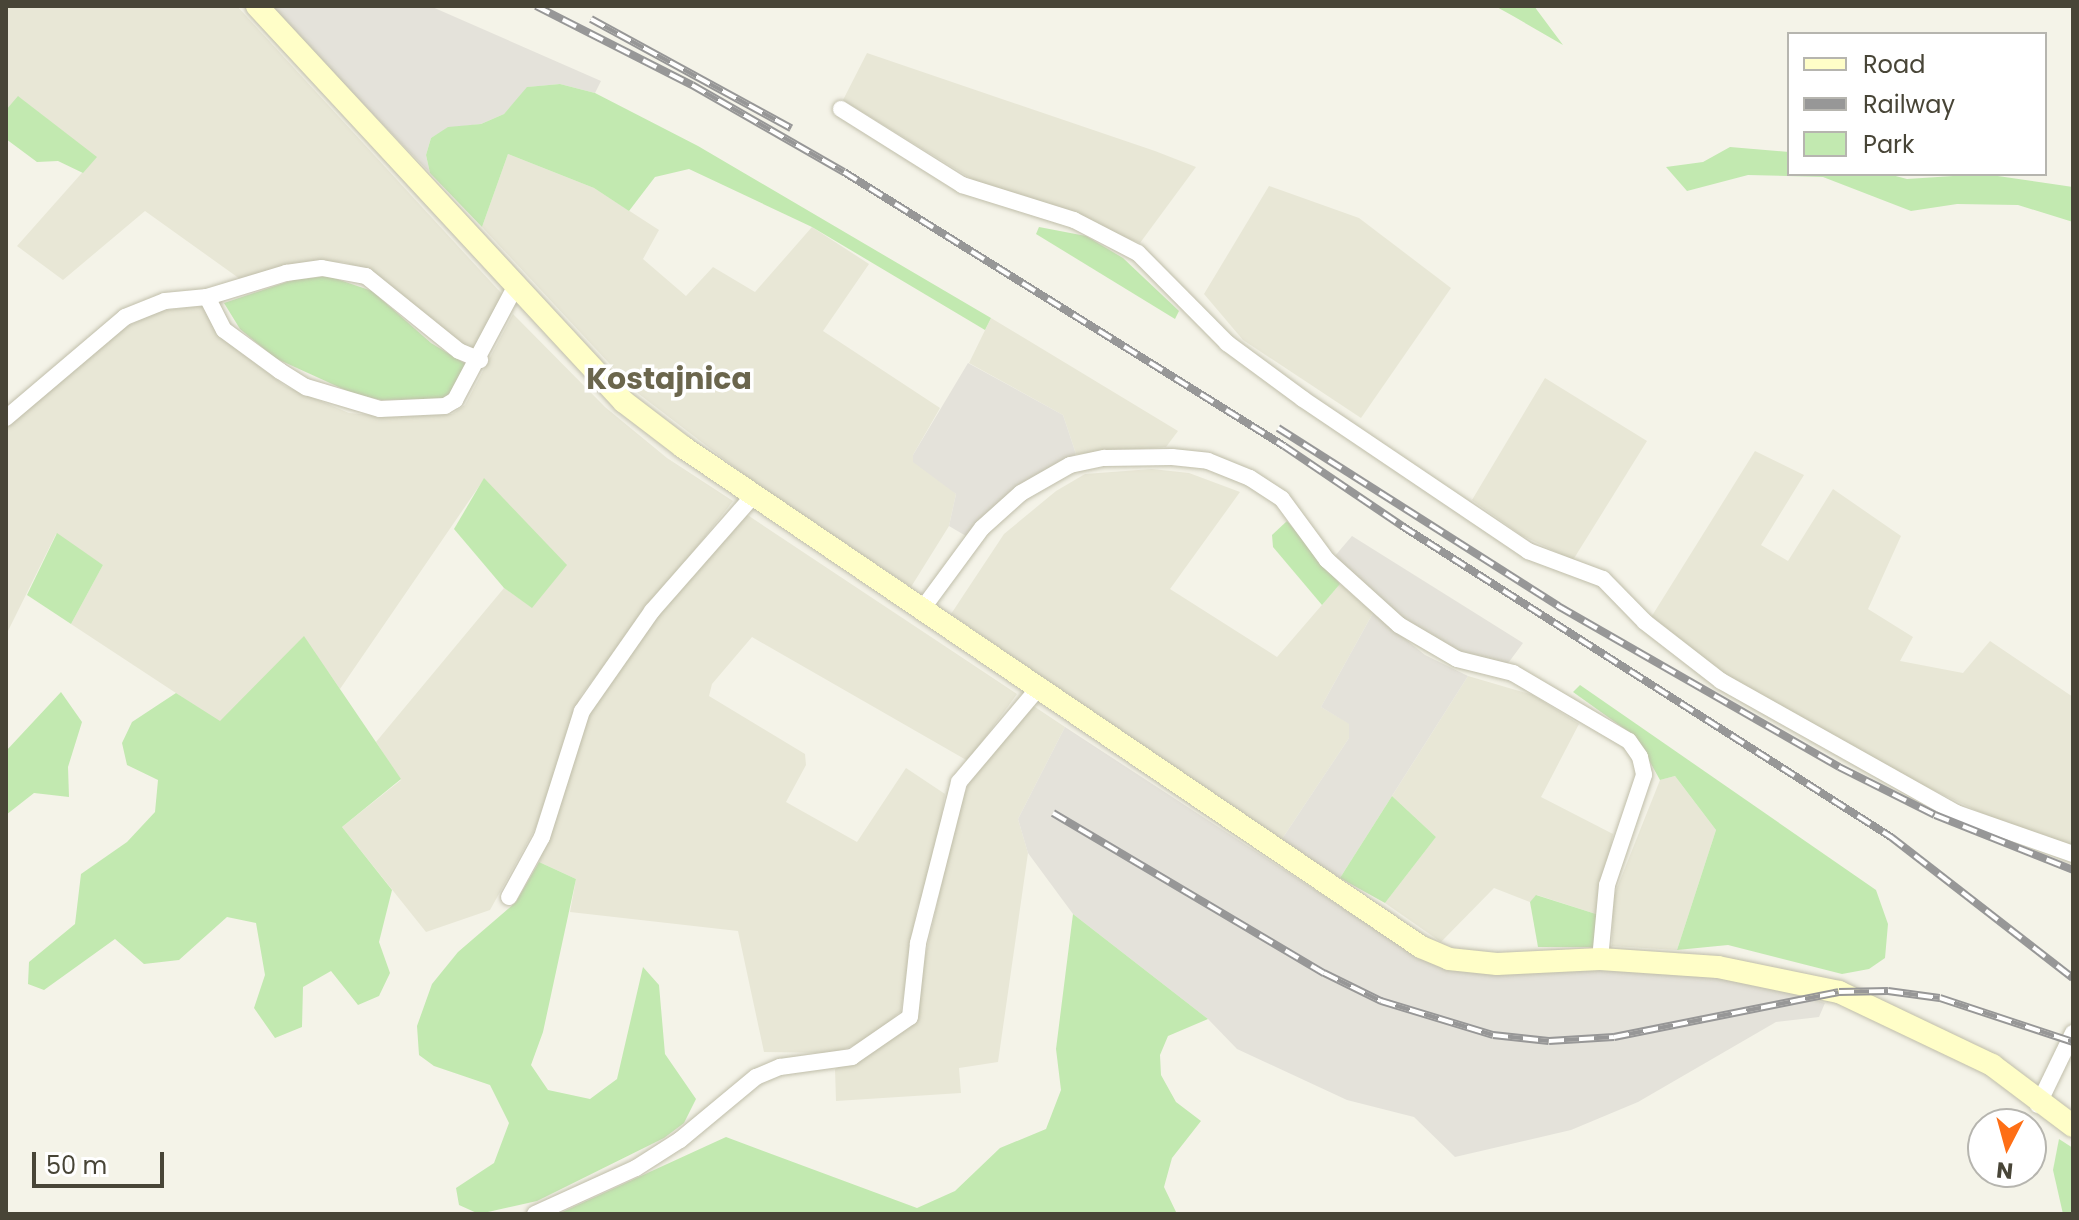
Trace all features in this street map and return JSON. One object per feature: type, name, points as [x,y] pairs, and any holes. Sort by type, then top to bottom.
[{"type":"main road","points":[[257,6],[624,402],[754,495],[1433,954],[1497,964],[1600,959],[1718,967],[1839,992],[1978,1057],[2038,1105],[2073,1126]]},
{"type":"street","points":[[841,109],[962,185],[1074,220],[1138,253],[1227,343],[1303,399],[1528,551],[1603,579],[1645,622],[1721,681],[1956,813],[2073,854]]},
{"type":"street","points":[[6,418],[125,317],[165,301],[207,297],[286,273],[346,269],[366,276],[459,351],[480,360]]},
{"type":"street","points":[[207,297],[224,330],[306,387],[380,409],[445,406],[462,392],[515,287]]},
{"type":"street","points":[[923,608],[982,528],[1021,493],[1070,465],[1104,458],[1172,457],[1208,461],[1250,478],[1282,499],[1327,560],[1399,625],[1457,659],[1527,680],[1629,741],[1640,757],[1644,775],[1607,885],[1600,959]]},
{"type":"street","points":[[509,897],[542,837],[582,711],[652,611],[754,495]]},
{"type":"street","points":[[535,1214],[636,1168],[680,1140],[756,1077],[780,1067],[852,1057],[910,1017],[918,943],[954,793],[967,769],[1040,686]]},
{"type":"street","points":[[2038,1105],[2073,1033]]},
{"type":"shaded area","points":[[6,6],[237,6],[503,295],[476,350],[465,349],[366,269],[343,262],[316,263],[240,279],[145,211],[63,280],[17,246],[96,157],[19,97],[6,110]]},
{"type":"shaded area","points":[[268,6],[430,6],[601,81],[595,93],[560,84],[528,87],[504,114],[481,124],[448,128],[431,138],[426,155],[430,173]]},
{"type":"shaded area","points":[[867,53],[1196,167],[1140,243],[980,184],[843,100]]},
{"type":"shaded area","points":[[508,154],[594,188],[659,230],[643,259],[686,296],[713,267],[755,292],[812,227],[869,264],[823,331],[940,408],[913,455],[956,494],[949,526],[911,587],[763,489],[635,391],[482,227]]},
{"type":"shaded area","points":[[1269,186],[1359,218],[1451,288],[1361,418],[1243,340],[1204,294]]},
{"type":"shaded area","points":[[202,306],[222,338],[285,386],[349,413],[394,417],[452,414],[465,405],[513,314],[605,407],[667,458],[733,501],[581,695],[536,827],[490,910],[426,932],[342,827],[401,780],[376,742],[504,588],[532,607],[484,479],[340,689],[304,637],[220,722],[71,624],[103,565],[56,534],[6,635],[6,428],[109,335],[159,311]]},
{"type":"shaded area","points":[[991,318],[1178,431],[1166,447],[1076,454],[1063,415],[969,363]]},
{"type":"shaded area","points":[[968,363],[1063,415],[1076,454],[1026,482],[966,536],[949,526],[956,494],[913,462],[913,455]]},
{"type":"shaded area","points":[[1545,378],[1647,441],[1573,560],[1521,535],[1472,500]]},
{"type":"shaded area","points":[[1755,451],[1804,475],[1761,545],[1788,561],[1833,489],[1901,536],[1868,609],[1913,637],[1900,661],[1963,673],[1990,641],[2073,697],[2073,848],[2024,833],[1912,780],[1726,677],[1650,619]]},
{"type":"shaded area","points":[[1152,469],[1189,473],[1240,492],[1170,589],[1277,657],[1340,584],[1373,613],[1321,707],[1350,724],[1349,738],[1280,842],[951,614],[1004,534],[1056,491],[1085,474]]},
{"type":"shaded area","points":[[746,514],[1017,694],[968,761],[752,637],[712,684],[709,696],[805,754],[806,765],[786,802],[857,842],[906,768],[945,794],[933,875],[917,907],[901,1011],[870,1039],[834,1053],[764,1052],[738,931],[570,912],[576,879],[539,862],[588,712],[654,619]]},
{"type":"shaded area","points":[[1352,536],[1523,643],[1506,666],[1472,660],[1403,622],[1334,557]]},
{"type":"shaded area","points":[[1373,613],[1425,655],[1468,676],[1340,878],[1280,842],[1349,738],[1349,724],[1321,707]]},
{"type":"shaded area","points":[[1468,676],[1533,695],[1579,724],[1541,797],[1613,834],[1599,915],[1537,895],[1530,902],[1494,888],[1441,942],[1385,903],[1436,837],[1392,796]]},
{"type":"shaded area","points":[[1032,705],[1065,727],[1018,819],[1028,853],[998,1062],[959,1068],[961,1093],[836,1101],[835,1069],[916,1023],[918,988],[959,808],[971,777]]},
{"type":"shaded area","points":[[1065,727],[1404,948],[1670,970],[1773,987],[1825,1003],[1819,1017],[1776,1022],[1638,1102],[1571,1130],[1455,1157],[1414,1117],[1347,1100],[1237,1049],[1208,1019],[1073,914],[1028,853],[1018,819]]},
{"type":"shaded area","points":[[1675,776],[1716,830],[1677,950],[1612,946],[1613,898],[1660,780]]},
{"type":"green space","points":[[1495,6],[1534,6],[1563,45],[1513,16]]},
{"type":"green space","points":[[560,84],[595,93],[698,146],[991,318],[985,330],[812,227],[689,169],[655,177],[629,211],[594,188],[508,154],[482,227],[430,173],[426,155],[431,138],[448,127],[481,124],[504,114],[527,87]]},
{"type":"green space","points":[[18,96],[97,157],[83,173],[58,161],[37,162],[6,139],[6,110]]},
{"type":"green space","points":[[1730,147],[1787,152],[1787,176],[1896,176],[1907,179],[1998,176],[2073,187],[2073,222],[2018,205],[1957,204],[1911,211],[1823,177],[1748,175],[1687,191],[1666,167],[1703,162]]},
{"type":"green space","points":[[1039,227],[1086,236],[1123,258],[1179,311],[1175,319],[1036,234]]},
{"type":"green space","points":[[328,276],[372,291],[431,343],[469,366],[454,392],[443,399],[381,400],[354,394],[275,358],[240,329],[224,303],[293,280]]},
{"type":"green space","points":[[484,478],[567,565],[532,608],[504,588],[454,529]]},
{"type":"green space","points":[[1287,521],[1340,584],[1322,605],[1273,547],[1272,535]]},
{"type":"green space","points":[[57,533],[103,565],[71,624],[27,595]]},
{"type":"green space","points":[[304,636],[401,779],[342,827],[392,890],[379,942],[390,973],[379,996],[358,1005],[331,971],[303,987],[302,1027],[275,1038],[254,1008],[265,975],[256,923],[227,917],[179,960],[144,964],[115,939],[44,990],[28,984],[29,962],[75,924],[81,874],[127,842],[155,812],[158,780],[127,765],[122,743],[132,722],[176,693],[220,721]]},
{"type":"green space","points":[[1580,685],[1876,890],[1888,924],[1885,958],[1869,969],[1842,974],[1728,945],[1677,950],[1716,830],[1675,776],[1660,780],[1636,737],[1573,692]]},
{"type":"green space","points":[[61,692],[82,722],[68,767],[69,797],[34,793],[6,815],[6,751]]},
{"type":"green space","points":[[1392,796],[1436,837],[1385,903],[1340,878]]},
{"type":"green space","points":[[539,862],[576,879],[543,1032],[531,1065],[548,1090],[590,1099],[617,1079],[643,967],[659,985],[665,1054],[696,1099],[684,1123],[664,1138],[537,1201],[479,1214],[459,1205],[456,1188],[494,1163],[509,1123],[490,1085],[434,1066],[419,1055],[417,1026],[432,984],[458,952],[516,902]]},
{"type":"green space","points":[[1536,895],[1599,915],[1594,947],[1538,947],[1530,902]]},
{"type":"green space","points":[[1073,914],[1208,1019],[1168,1036],[1160,1055],[1161,1075],[1176,1102],[1201,1121],[1172,1158],[1164,1187],[1177,1214],[558,1214],[726,1137],[917,1208],[955,1191],[1000,1148],[1046,1129],[1061,1090],[1056,1049]]},
{"type":"green space","points":[[2059,1139],[2073,1148],[2073,1214],[2063,1214],[2053,1170]]},
{"type":"railway","points":[[536,6],[692,85],[844,172],[1284,446],[1402,526],[1891,837],[2073,978]]},
{"type":"railway","points":[[591,19],[791,128]]},
{"type":"railway","points":[[1278,428],[1558,606],[1839,767],[1935,815],[2073,870]]},
{"type":"railway","points":[[1053,813],[1324,973],[1381,1001],[1493,1035],[1549,1041],[1614,1037],[1839,992],[1888,991],[1940,998],[2073,1042]]},
{"type":"district","name":"Kostajnica","points":[[669,379]]}]
